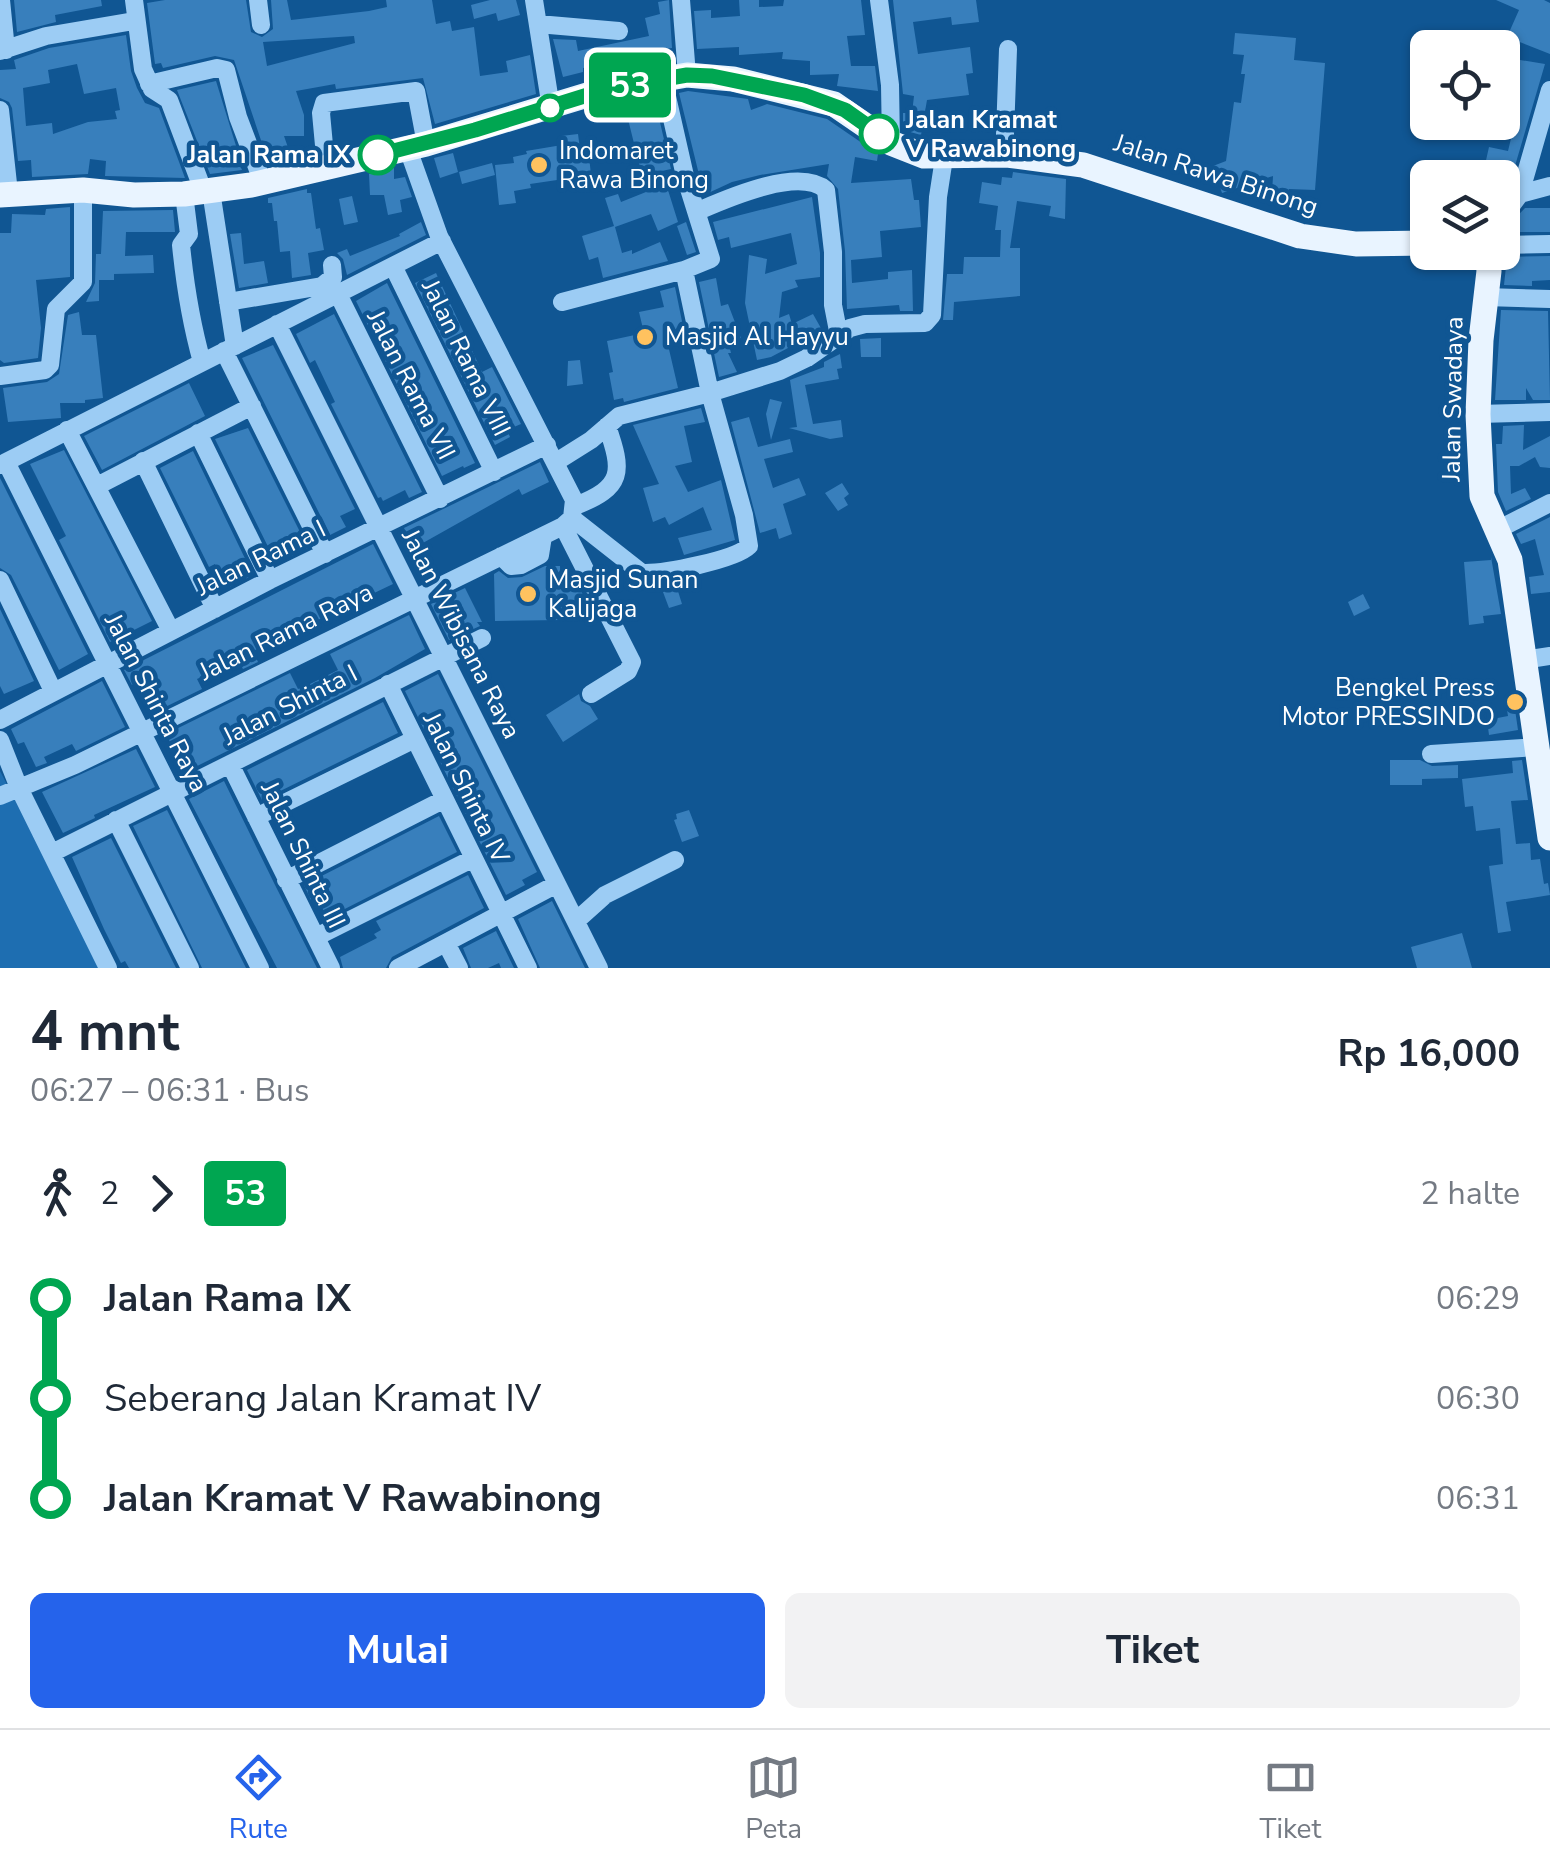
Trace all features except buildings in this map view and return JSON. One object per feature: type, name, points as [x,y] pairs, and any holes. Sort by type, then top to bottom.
[{"type":"main road","name":"Jalan Rawa Binong","points":[[5,194],[83,190],[134,196],[200,193],[262,183],[417,146],[607,89],[675,77],[733,79],[834,104],[912,153],[944,158],[1007,156],[1083,164],[1300,236],[1356,244],[1410,243]]},
{"type":"main road","name":"Jalan Swadaya","points":[[1489,270],[1478,414],[1482,496],[1510,560],[1550,838]]},
{"type":"street","points":[[2,0],[3,50],[46,36],[134,20]]},
{"type":"street","points":[[134,0],[134,20],[149,84],[169,100],[200,193],[228,302],[230,348],[252,406],[325,554]]},
{"type":"street","points":[[258,0],[261,25]]},
{"type":"street","points":[[534,0],[551,108]]},
{"type":"street","points":[[562,302],[712,259],[682,164],[675,77],[681,0]]},
{"type":"street","points":[[878,0],[890,85],[891,143]]},
{"type":"street","points":[[538,24],[618,31]]},
{"type":"street","points":[[1007,156],[1008,49]]},
{"type":"street","points":[[149,84],[217,68],[226,70],[238,118],[262,183]]},
{"type":"street","points":[[1520,194],[1550,90]]},
{"type":"street","points":[[326,166],[321,106],[324,102],[416,91],[417,146],[427,208],[552,453],[605,614],[632,662],[633,666],[624,674],[591,694]]},
{"type":"street","points":[[0,110],[5,194]]},
{"type":"street","name":"Jalan Rama I","points":[[0,720],[270,580],[494,472],[552,453],[619,416],[780,371],[865,324],[921,324],[930,319],[944,158]]},
{"type":"street","points":[[698,211],[778,184],[818,184],[826,190],[832,234],[832,300],[839,336]]},
{"type":"street","points":[[1520,194],[1550,186]]},
{"type":"street","points":[[0,376],[45,370],[50,364],[56,310],[83,280],[83,190]]},
{"type":"street","points":[[200,193],[189,234],[181,245],[202,362]]},
{"type":"street","points":[[3,463],[442,241]]},
{"type":"street","points":[[1520,245],[1550,244]]},
{"type":"street","points":[[228,302],[322,286],[333,277],[332,265]]},
{"type":"street","name":"Jalan Rama VIII","points":[[393,266],[494,472]]},
{"type":"street","points":[[570,517],[642,573],[743,552],[750,546],[710,393],[684,270]]},
{"type":"street","name":"Jalan Rama VII","points":[[338,294],[440,499]]},
{"type":"street","points":[[1485,298],[1550,298]]},
{"type":"street","name":"Jalan Wibisana Raya","points":[[277,324],[599,968]]},
{"type":"street","points":[[97,486],[252,406]]},
{"type":"street","points":[[1478,414],[1550,412]]},
{"type":"street","name":"Jalan Rama Raya","points":[[0,796],[75,765],[543,536],[608,491],[618,474],[618,456],[606,426]]},
{"type":"street","points":[[66,430],[171,631]]},
{"type":"street","points":[[198,433],[270,580]]},
{"type":"street","points":[[144,461],[215,608]]},
{"type":"street","name":"Jalan Shinta Raya","points":[[3,463],[174,792],[260,968]]},
{"type":"street","points":[[1497,530],[1550,504]]},
{"type":"street","points":[[0,580],[54,691]]},
{"type":"street","name":"Jalan Shinta I","points":[[52,853],[482,638]]},
{"type":"street","points":[[1523,660],[1550,656]]},
{"type":"street","name":"Jalan Shinta IV","points":[[388,684],[528,968]]},
{"type":"street","points":[[0,740],[19,788],[108,968]]},
{"type":"street","points":[[256,817],[413,740]]},
{"type":"street","points":[[1431,754],[1536,747]]},
{"type":"street","name":"Jalan Shinta III","points":[[230,764],[332,968]]},
{"type":"street","points":[[286,880],[443,800]]},
{"type":"street","points":[[116,820],[190,968]]},
{"type":"street","points":[[316,937],[472,859]]},
{"type":"street","points":[[576,921],[605,895],[675,860]]},
{"type":"street","points":[[398,968],[557,884]]},
{"type":"street","points":[[446,943],[459,968]]},
{"type":"shaded area","points":[[0,771],[11,792],[100,968],[0,968]]},
{"type":"bus line","name":"53","points":[[378,155],[607,89],[687,75],[712,76],[834,104],[879,134]]},
{"type":"place","name":"Jalan Kramat V Rawabinong","points":[[879,134]]},
{"type":"place","name":"Jalan Rama IX","points":[[378,155]]},
{"type":"place","name":"Indomaret Rawa Binong","points":[[539,165]]},
{"type":"place","name":"Masjid Al Hayyu","points":[[645,337]]},
{"type":"place","name":"Masjid Sunan Kalijaga","points":[[528,594]]},
{"type":"place","name":"Bengkel Press Motor PRESSINDO","points":[[1515,702]]}]
